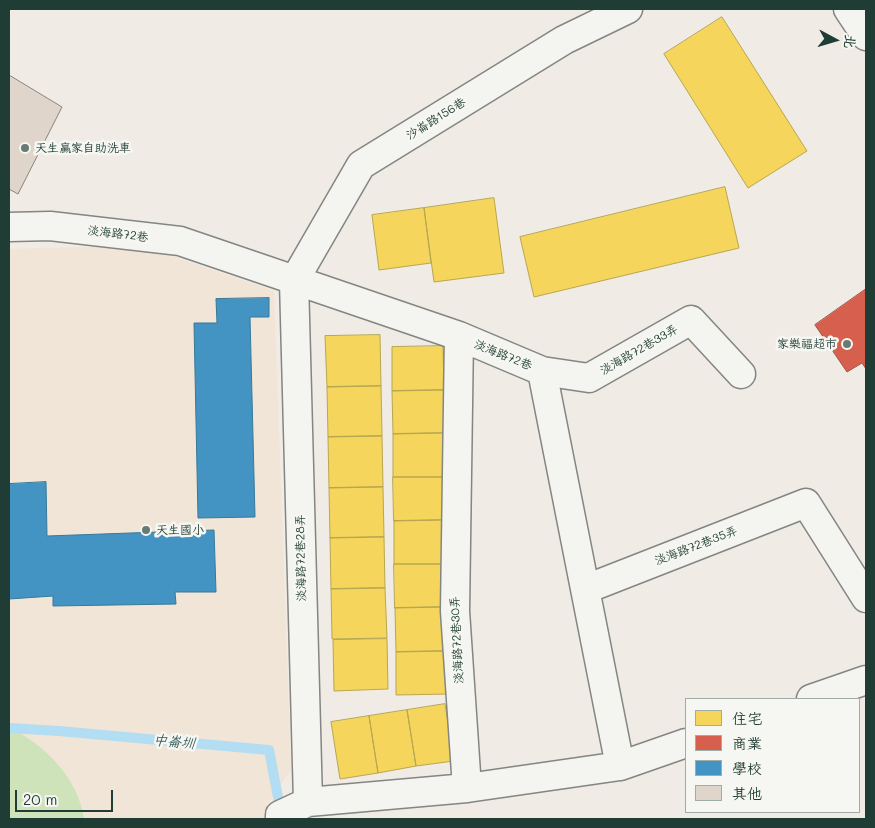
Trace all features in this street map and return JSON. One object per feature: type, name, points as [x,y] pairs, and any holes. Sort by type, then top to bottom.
[{"type":"street","name":"沙崙路156巷","points":[[294,281],[361,165],[564,40],[628,9]]},
{"type":"street","points":[[848,9],[866,36]]},
{"type":"street","name":"淡海路72巷","points":[[9,227],[50,226],[180,241],[458,336],[542,371],[620,766]]},
{"type":"street","name":"淡海路72巷28弄","points":[[294,281],[308,802]]},
{"type":"street","name":"淡海路72巷33弄","points":[[542,371],[589,378],[691,320],[741,374]]},
{"type":"street","name":"淡海路72巷30弄","points":[[458,336],[455,611],[466,788]]},
{"type":"street","name":"淡海路72巷35弄","points":[[586,589],[806,503],[866,598]]},
{"type":"street","points":[[813,698],[866,680]]},
{"type":"street","points":[[280,819],[280,815],[308,802],[466,788],[620,766],[685,743]]},
{"type":"shaded area","name":"天生國小","points":[[139,245],[274,291],[291,769],[269,802],[268,819],[9,819],[9,249]]},
{"type":"green space","points":[[9,727],[35,743],[58,764],[75,790],[81,804],[84,819],[9,819]]},
{"type":"building: 住宅","points":[[722,17],[807,151],[748,188],[664,54]]},
{"type":"building: 住宅","points":[[725,187],[739,248],[534,297],[520,237]]},
{"type":"building: 住宅","points":[[494,198],[504,273],[434,282],[424,208]]},
{"type":"building: 住宅","points":[[424,208],[431,263],[379,270],[372,215]]},
{"type":"building: 住宅","points":[[380,335],[381,386],[327,387],[325,336]]},
{"type":"building: 住宅","points":[[443,346],[444,390],[392,391],[392,347]]},
{"type":"building: 住宅","points":[[381,386],[382,436],[328,437],[327,387]]},
{"type":"building: 住宅","points":[[444,390],[445,433],[393,434],[392,391]]},
{"type":"building: 住宅","points":[[445,433],[445,477],[393,477],[393,434]]},
{"type":"building: 住宅","points":[[382,436],[383,487],[329,488],[328,437]]},
{"type":"building: 住宅","points":[[393,477],[445,477],[446,520],[394,521]]},
{"type":"building: 住宅","points":[[383,487],[384,537],[330,538],[329,488]]},
{"type":"building: 住宅","points":[[446,520],[447,564],[394,564],[394,521]]},
{"type":"building: 住宅","points":[[384,537],[385,588],[331,589],[330,538]]},
{"type":"building: 住宅","points":[[394,564],[447,564],[447,607],[395,608]]},
{"type":"building: 住宅","points":[[385,588],[387,638],[332,639],[331,589]]},
{"type":"building: 住宅","points":[[447,607],[448,651],[396,652],[395,608]]},
{"type":"building: 住宅","points":[[387,639],[388,689],[334,691],[333,640]]},
{"type":"building: 住宅","points":[[448,651],[449,694],[396,695],[396,652]]},
{"type":"building: 住宅","points":[[445,704],[454,761],[416,766],[407,710]]},
{"type":"building: 住宅","points":[[407,710],[416,766],[378,773],[369,716]]},
{"type":"building: 住宅","points":[[369,716],[378,773],[340,779],[331,722]]},
{"type":"building: 商業","name":"家樂福超市","points":[[866,289],[866,369],[862,363],[847,372],[815,325]]},
{"type":"building: 學校","points":[[269,298],[269,317],[250,317],[255,517],[198,518],[194,323],[217,323],[216,299]]},
{"type":"building: 學校","points":[[46,482],[47,536],[214,530],[216,592],[175,592],[176,604],[53,606],[53,596],[9,599],[9,484]]},
{"type":"building: 其他","name":"天生贏家自助洗車","points":[[9,75],[62,107],[18,194],[9,189]]},
{"type":"waterway","name":"中崙圳","points":[[9,728],[269,750],[281,813]]},
{"type":"place","name":"天生贏家自助洗車","points":[[25,148]]},
{"type":"place","name":"家樂福超市","points":[[847,344]]},
{"type":"place","name":"天生國小","points":[[146,530]]}]
